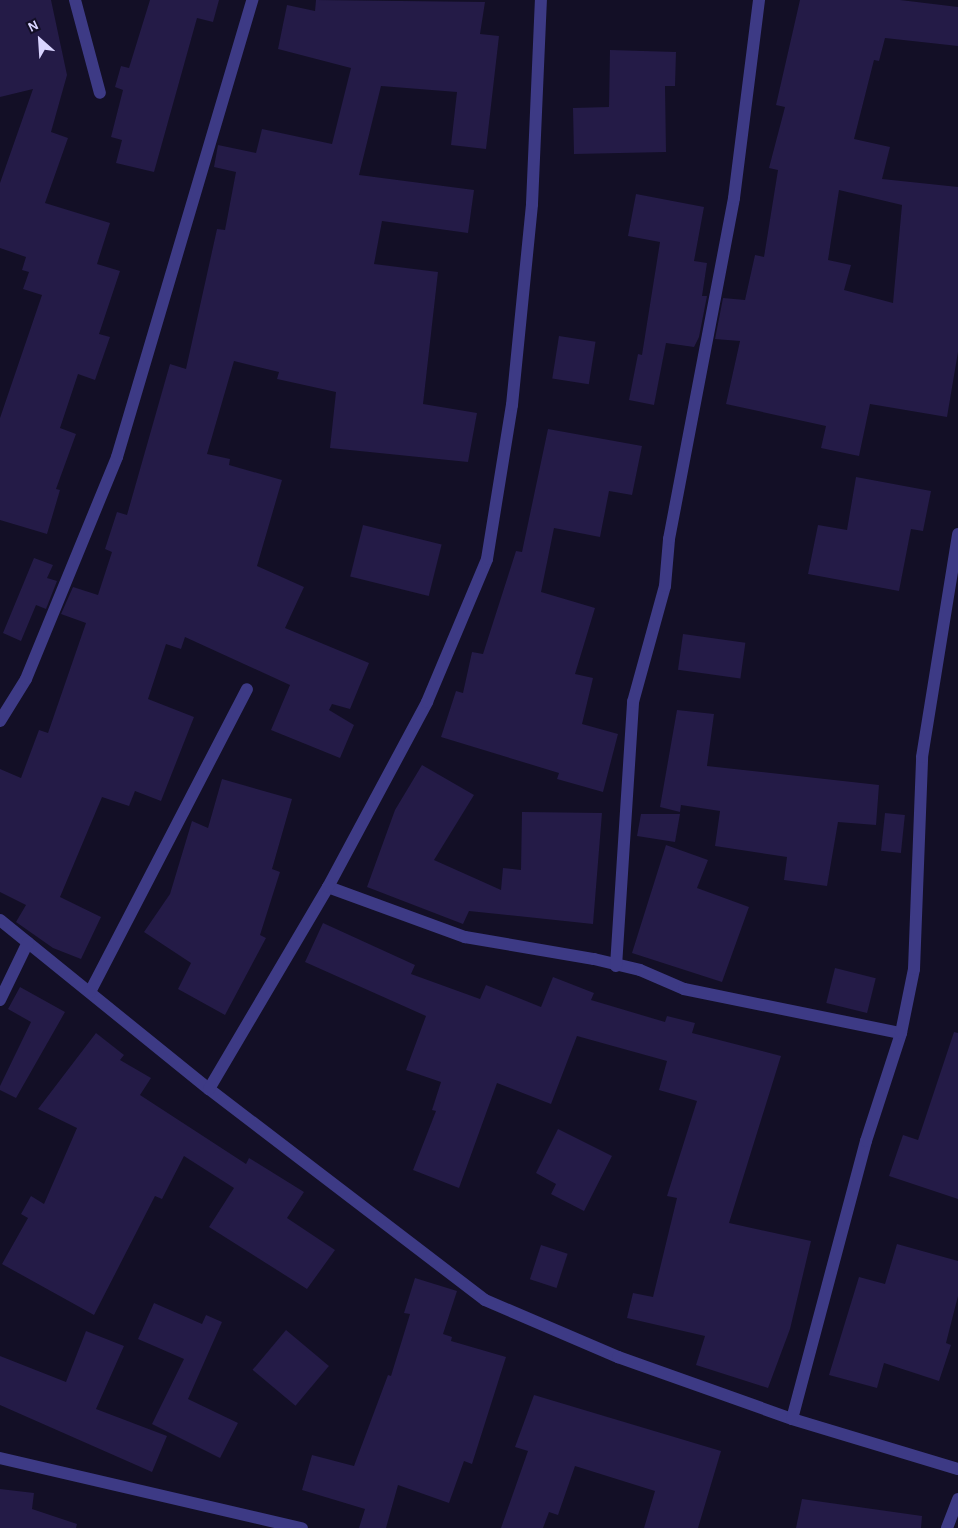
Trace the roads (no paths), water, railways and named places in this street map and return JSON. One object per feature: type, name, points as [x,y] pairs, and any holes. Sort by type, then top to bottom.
[{"type":"street","points":[[75,0],[100,93]]},
{"type":"street","points":[[0,721],[26,679],[117,457],[252,0]]},
{"type":"street","points":[[209,1089],[328,887],[427,702],[487,559],[512,405],[532,204],[541,0]]},
{"type":"street","points":[[616,966],[633,702],[665,586],[669,539],[734,198],[759,0]]},
{"type":"street","points":[[792,1419],[866,1141],[901,1033],[914,969],[922,757],[958,534]]},
{"type":"street","points":[[90,992],[247,689]]},
{"type":"street","points":[[328,887],[464,936],[640,970],[684,989],[901,1033]]},
{"type":"street","points":[[0,920],[209,1089],[484,1300],[618,1357],[792,1419],[958,1469]]},
{"type":"street","points":[[0,1000],[28,942]]},
{"type":"street","points":[[0,1458],[302,1528]]},
{"type":"street","points":[[947,1528],[958,1499]]}]
